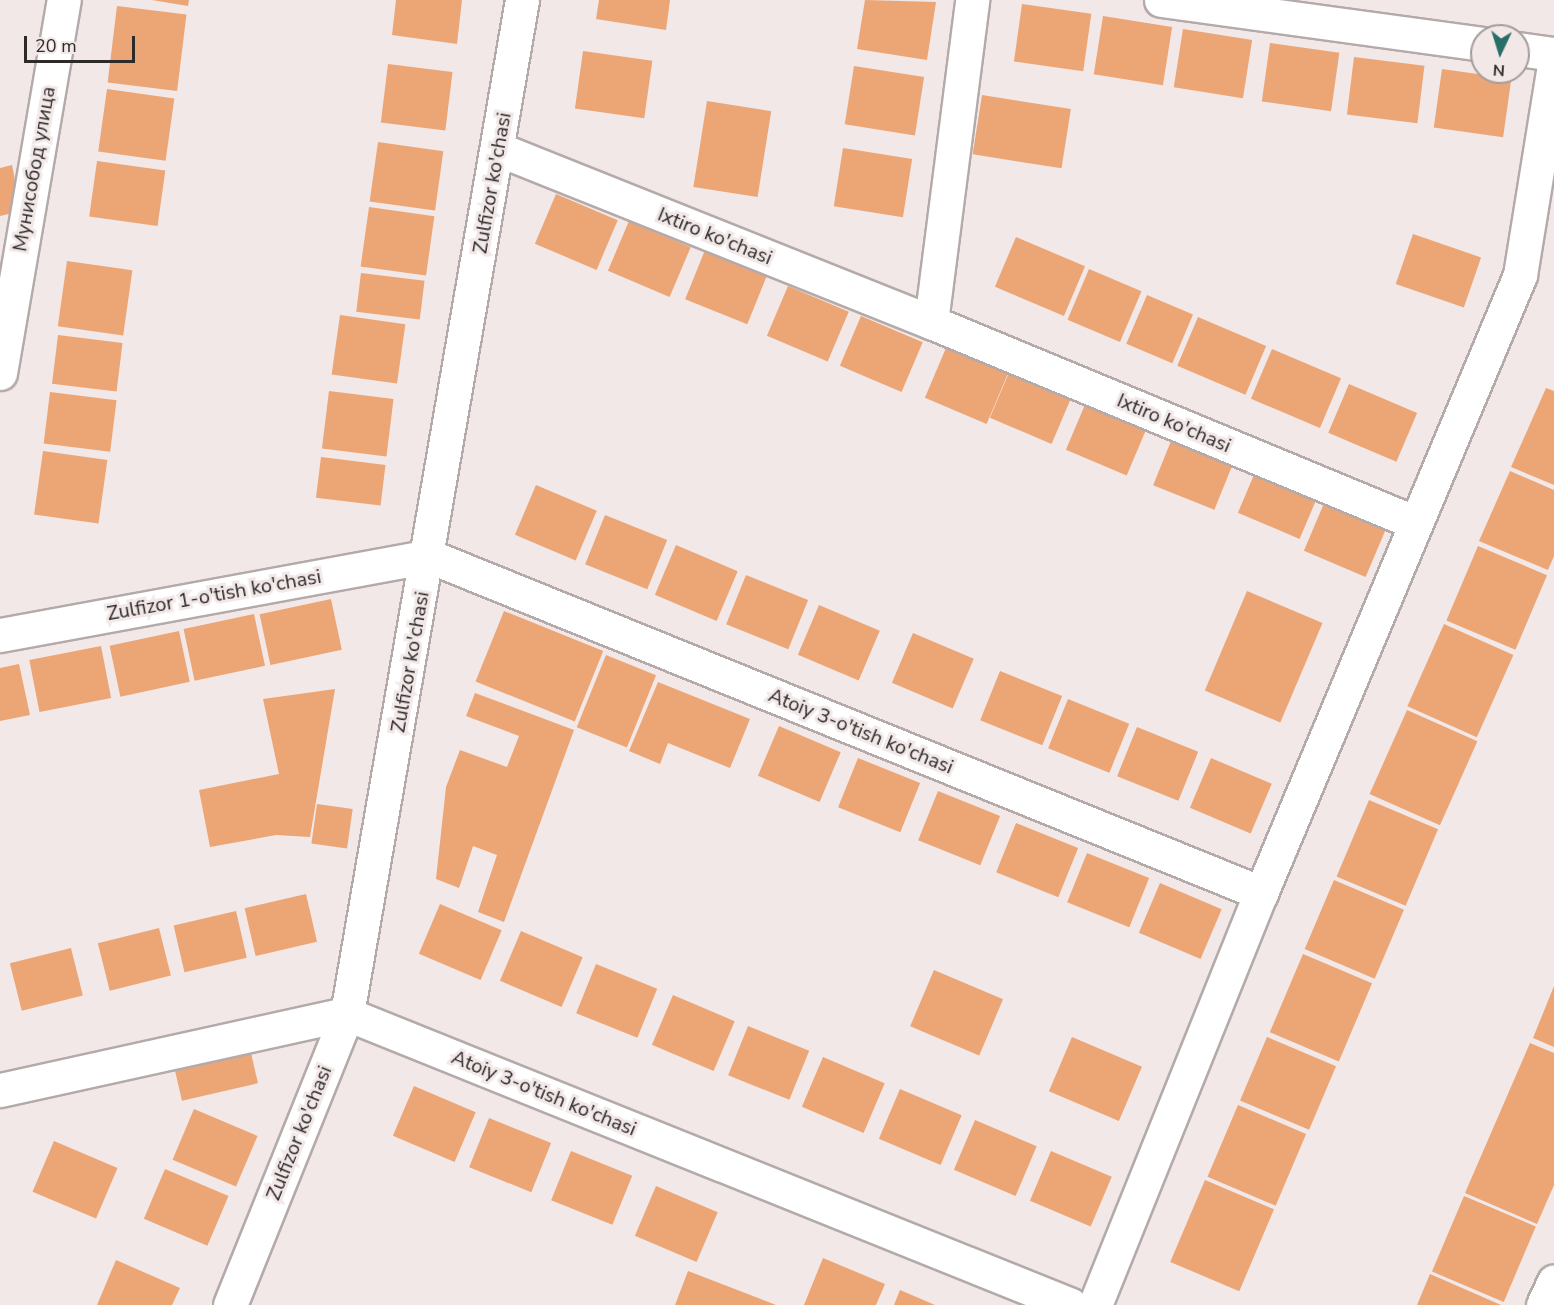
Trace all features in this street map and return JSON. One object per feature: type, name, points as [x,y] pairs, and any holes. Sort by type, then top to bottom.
[{"type":"street","name":"Мунисобод улица","points":[[0,373],[10,253],[64,0]]},
{"type":"street","name":"Zulfizor ko'chasi","points":[[230,1305],[347,1014],[429,556],[522,0]]},
{"type":"street","points":[[932,322],[972,0]]},
{"type":"street","points":[[1161,0],[1470,42]]},
{"type":"street","points":[[1530,51],[1554,54]]},
{"type":"street","points":[[1095,1305],[1261,893],[1520,275],[1554,66]]},
{"type":"street","name":"Ixtiro ko'chasi","points":[[498,149],[932,322],[1416,523]]},
{"type":"street","name":"Zulfizor 1-o'tish ko'chasi","points":[[0,635],[429,556]]},
{"type":"street","name":"Atoiy 3-o'tish ko'chasi","points":[[429,556],[1261,893]]},
{"type":"street","points":[[0,1090],[347,1014]]},
{"type":"street","name":"Atoiy 3-o'tish ko'chasi","points":[[347,1014],[1071,1305]]},
{"type":"street","points":[[1543,1305],[1554,1281]]},
{"type":"building","points":[[152,0],[189,0],[188,6]]},
{"type":"building","points":[[396,0],[462,0],[457,44],[392,35]]},
{"type":"building","points":[[599,0],[670,0],[666,30],[596,19]]},
{"type":"building","points":[[865,0],[936,2],[927,60],[857,49]]},
{"type":"building","points":[[1022,4],[1091,14],[1083,71],[1014,61]]},
{"type":"building","points":[[117,6],[186,15],[177,91],[108,82]]},
{"type":"building","points":[[1103,16],[1172,27],[1163,85],[1094,74]]},
{"type":"building","points":[[1183,29],[1252,40],[1243,98],[1174,87]]},
{"type":"building","points":[[1270,43],[1339,53],[1331,111],[1262,101]]},
{"type":"building","points":[[583,51],[652,61],[644,118],[575,108]]},
{"type":"building","points":[[1354,57],[1424,66],[1417,123],[1347,115]]},
{"type":"building","points":[[388,64],[453,72],[445,130],[381,123]]},
{"type":"building","points":[[854,66],[924,77],[915,135],[845,124]]},
{"type":"building","points":[[1442,69],[1470,73],[1470,84],[1511,84],[1503,137],[1434,127]]},
{"type":"building","points":[[107,89],[174,98],[166,161],[98,151]]},
{"type":"building","points":[[982,95],[1071,109],[1062,168],[973,154]]},
{"type":"building","points":[[707,101],[771,111],[758,197],[693,187]]},
{"type":"building","points":[[378,142],[443,151],[435,211],[370,201]]},
{"type":"building","points":[[843,148],[912,159],[903,217],[834,206]]},
{"type":"building","points":[[97,161],[165,171],[158,226],[89,216]]},
{"type":"building","points":[[12,165],[21,211],[0,216],[0,168]]},
{"type":"building","points":[[556,194],[618,220],[597,270],[535,244]]},
{"type":"building","points":[[369,207],[434,216],[426,276],[361,266]]},
{"type":"building","points":[[629,221],[691,247],[670,297],[608,271]]},
{"type":"building","points":[[1413,234],[1481,257],[1464,308],[1396,284]]},
{"type":"building","points":[[1016,237],[1085,266],[1064,316],[995,287]]},
{"type":"building","points":[[705,250],[767,275],[747,324],[685,299]]},
{"type":"building","points":[[67,261],[132,270],[123,336],[58,326]]},
{"type":"building","points":[[1089,269],[1141,291],[1120,342],[1068,320]]},
{"type":"building","points":[[361,273],[425,281],[420,320],[356,312]]},
{"type":"building","points":[[788,286],[849,312],[828,361],[767,336]]},
{"type":"building","points":[[1147,295],[1193,315],[1172,363],[1126,344]]},
{"type":"building","points":[[340,315],[405,324],[397,384],[332,374]]},
{"type":"building","points":[[861,316],[923,342],[902,392],[840,366]]},
{"type":"building","points":[[1198,317],[1266,346],[1245,395],[1177,366]]},
{"type":"building","points":[[58,335],[123,343],[117,392],[52,384]]},
{"type":"building","points":[[946,348],[1008,374],[987,424],[925,398]]},
{"type":"building","points":[[1272,349],[1341,378],[1320,428],[1251,399]]},
{"type":"building","points":[[1011,368],[1073,394],[1052,444],[990,418]]},
{"type":"building","points":[[1349,384],[1417,413],[1396,462],[1328,433]]},
{"type":"building","points":[[1546,388],[1554,391],[1554,485],[1511,467]]},
{"type":"building","points":[[329,391],[394,399],[386,456],[322,449]]},
{"type":"building","points":[[50,392],[117,400],[110,452],[44,444]]},
{"type":"building","points":[[1087,400],[1148,426],[1127,475],[1066,450]]},
{"type":"building","points":[[1173,436],[1234,461],[1214,510],[1153,485]]},
{"type":"building","points":[[43,451],[107,460],[98,523],[34,514]]},
{"type":"building","points":[[321,457],[386,465],[381,506],[316,498]]},
{"type":"building","points":[[1259,463],[1321,489],[1300,539],[1238,513]]},
{"type":"building","points":[[1510,471],[1554,490],[1554,556],[1548,570],[1479,541]]},
{"type":"building","points":[[536,485],[597,511],[576,560],[515,535]]},
{"type":"building","points":[[1325,501],[1387,527],[1366,577],[1304,551]]},
{"type":"building","points":[[605,515],[667,540],[647,589],[585,564]]},
{"type":"building","points":[[676,545],[738,571],[717,621],[655,595]]},
{"type":"building","points":[[1478,546],[1547,575],[1515,650],[1446,621]]},
{"type":"building","points":[[746,575],[808,600],[788,649],[726,624]]},
{"type":"building","points":[[1247,591],[1322,623],[1280,722],[1205,690]]},
{"type":"building","points":[[331,599],[342,650],[270,665],[260,614]]},
{"type":"building","points":[[819,605],[880,631],[859,680],[798,655]]},
{"type":"building","points":[[504,611],[603,651],[575,722],[476,681]]},
{"type":"building","points":[[254,614],[265,666],[195,681],[184,629]]},
{"type":"building","points":[[1444,624],[1513,655],[1477,737],[1407,706]]},
{"type":"building","points":[[179,631],[190,682],[120,697],[110,646]]},
{"type":"building","points":[[913,633],[974,659],[953,708],[892,683]]},
{"type":"building","points":[[101,646],[111,698],[39,712],[29,660]]},
{"type":"building","points":[[606,655],[656,675],[627,748],[577,727]]},
{"type":"building","points":[[19,664],[30,715],[0,721],[0,668]]},
{"type":"building","points":[[1000,671],[1062,696],[1042,745],[980,720]]},
{"type":"building","points":[[658,682],[750,719],[730,768],[668,743],[660,764],[629,751]]},
{"type":"building","points":[[335,689],[310,837],[276,835],[210,847],[199,790],[279,774],[263,699]]},
{"type":"building","points":[[475,693],[574,730],[504,922],[478,912],[497,855],[473,846],[459,888],[436,879],[446,787],[460,750],[507,767],[519,736],[466,716]]},
{"type":"building","points":[[1068,699],[1129,724],[1109,773],[1048,748]]},
{"type":"building","points":[[1407,710],[1477,741],[1440,825],[1370,794]]},
{"type":"building","points":[[779,726],[841,752],[820,802],[758,776]]},
{"type":"building","points":[[1137,727],[1198,752],[1178,801],[1117,776]]},
{"type":"building","points":[[858,758],[920,783],[900,832],[838,807]]},
{"type":"building","points":[[1211,758],[1272,784],[1251,833],[1190,808]]},
{"type":"building","points":[[938,791],[1000,816],[980,865],[918,840]]},
{"type":"building","points":[[1369,800],[1438,829],[1406,906],[1337,876]]},
{"type":"building","points":[[317,804],[353,809],[347,849],[311,844]]},
{"type":"building","points":[[1016,823],[1078,848],[1058,897],[996,872]]},
{"type":"building","points":[[1087,853],[1149,878],[1129,927],[1067,902]]},
{"type":"building","points":[[1334,880],[1404,910],[1375,979],[1305,949]]},
{"type":"building","points":[[1160,883],[1222,909],[1201,959],[1139,933]]},
{"type":"building","points":[[306,894],[317,942],[256,956],[245,908]]},
{"type":"building","points":[[440,904],[502,930],[481,980],[419,954]]},
{"type":"building","points":[[236,911],[247,958],[184,972],[174,925]]},
{"type":"building","points":[[159,928],[171,976],[110,991],[98,943]]},
{"type":"building","points":[[521,931],[583,957],[562,1007],[500,981]]},
{"type":"building","points":[[71,948],[83,996],[22,1011],[10,963]]},
{"type":"building","points":[[1303,954],[1372,983],[1339,1062],[1270,1032]]},
{"type":"building","points":[[596,964],[657,989],[637,1038],[576,1013]]},
{"type":"building","points":[[934,970],[1003,999],[979,1055],[910,1026]]},
{"type":"building","points":[[1554,986],[1554,1047],[1533,1038]]},
{"type":"building","points":[[673,995],[735,1021],[714,1071],[652,1045]]},
{"type":"building","points":[[748,1026],[809,1051],[789,1100],[728,1075]]},
{"type":"building","points":[[1072,1037],[1142,1067],[1119,1121],[1049,1091]]},
{"type":"building","points":[[1267,1037],[1336,1066],[1309,1130],[1240,1101]]},
{"type":"building","points":[[1530,1043],[1554,1053],[1554,1185],[1537,1224],[1465,1193]]},
{"type":"building","points":[[251,1053],[258,1083],[182,1101],[175,1071]]},
{"type":"building","points":[[823,1057],[885,1083],[864,1133],[802,1107]]},
{"type":"building","points":[[414,1086],[476,1112],[455,1162],[393,1136]]},
{"type":"building","points":[[900,1089],[962,1115],[941,1165],[879,1139]]},
{"type":"building","points":[[1238,1105],[1306,1134],[1276,1206],[1208,1177]]},
{"type":"building","points":[[194,1109],[258,1136],[236,1187],[173,1160]]},
{"type":"building","points":[[489,1118],[551,1143],[531,1192],[469,1167]]},
{"type":"building","points":[[975,1120],[1037,1146],[1016,1196],[954,1170]]},
{"type":"building","points":[[54,1141],[118,1168],[96,1219],[33,1192]]},
{"type":"building","points":[[571,1151],[632,1176],[612,1225],[551,1200]]},
{"type":"building","points":[[1051,1151],[1112,1177],[1091,1226],[1030,1201]]},
{"type":"building","points":[[165,1169],[229,1196],[207,1246],[144,1219]]},
{"type":"building","points":[[1205,1180],[1274,1209],[1239,1291],[1170,1262]]},
{"type":"building","points":[[656,1186],[718,1212],[697,1262],[635,1236]]},
{"type":"building","points":[[1464,1196],[1536,1226],[1504,1302],[1432,1271]]},
{"type":"building","points":[[823,1258],[885,1284],[876,1305],[804,1305]]},
{"type":"building","points":[[116,1260],[180,1288],[172,1305],[97,1305]]},
{"type":"building","points":[[688,1271],[776,1305],[675,1305]]},
{"type":"building","points":[[1430,1274],[1501,1305],[1417,1305]]},
{"type":"building","points":[[900,1290],[935,1305],[894,1305]]}]
